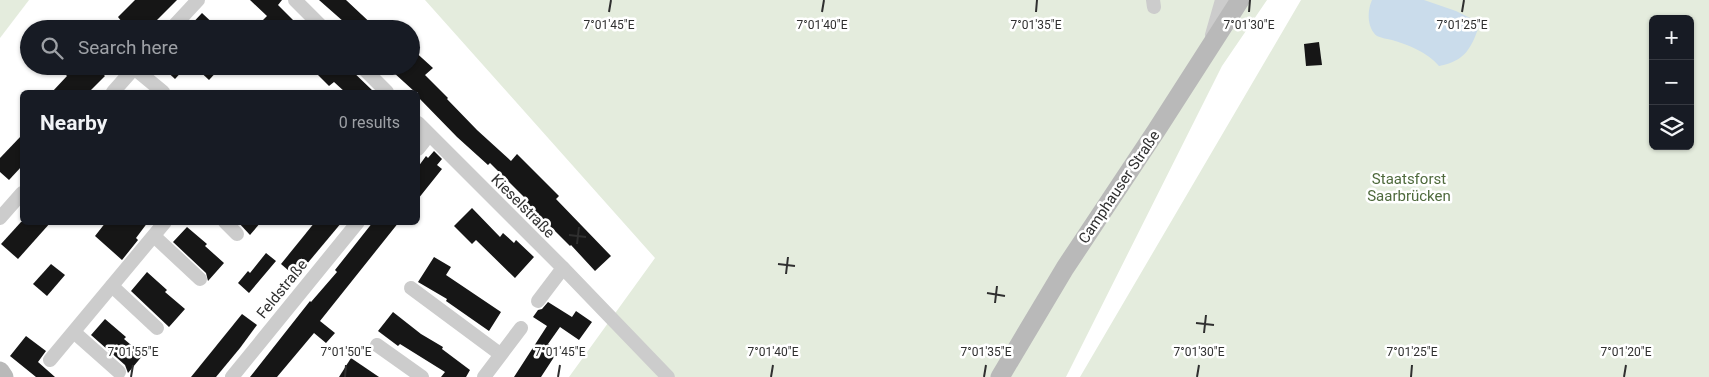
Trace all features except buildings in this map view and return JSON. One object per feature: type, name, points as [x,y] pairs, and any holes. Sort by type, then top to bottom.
[{"type":"street","points":[[179,20],[198,0]]},
{"type":"street","points":[[295,0],[315,20]]},
{"type":"street","points":[[1207,51],[1222,0]]},
{"type":"street","name":"Camphauser Straße","points":[[1000,377],[1065,268],[1240,0]]},
{"type":"street","points":[[114,90],[128,75]]},
{"type":"street","points":[[144,75],[161,90]]},
{"type":"street","points":[[370,75],[385,90]]},
{"type":"street","name":"Kieselstraße","points":[[420,125],[563,268],[668,377]]},
{"type":"street","points":[[420,146],[429,135]]},
{"type":"street","points":[[0,218],[20,195]]},
{"type":"street","points":[[50,360],[75,333],[163,225]]},
{"type":"street","points":[[228,225],[237,234]]},
{"type":"street","name":"Feldstraße","points":[[232,377],[356,225]]},
{"type":"street","points":[[154,236],[200,279]]},
{"type":"street","points":[[538,301],[563,268]]},
{"type":"street","points":[[112,286],[156,328]]},
{"type":"street","points":[[411,288],[500,354]]},
{"type":"street","points":[[484,377],[521,328]]},
{"type":"street","points":[[75,333],[119,372]]},
{"type":"street","points":[[378,345],[422,377]]},
{"type":"street","points":[[0,371],[4,377]]},
{"type":"green space","points":[[0,0],[29,0],[0,38]]},
{"type":"green space","points":[[425,0],[1267,0],[1222,66],[1066,377],[569,377],[655,258]]},
{"type":"green space","name":"Staatsforst Saarbrücken","points":[[1301,0],[1709,0],[1709,377],[1080,377]]},
{"type":"water","points":[[1372,0],[1424,0],[1456,11],[1480,23],[1467,52],[1456,61],[1439,66],[1417,50],[1377,36],[1371,29],[1369,19],[1369,9]]}]
